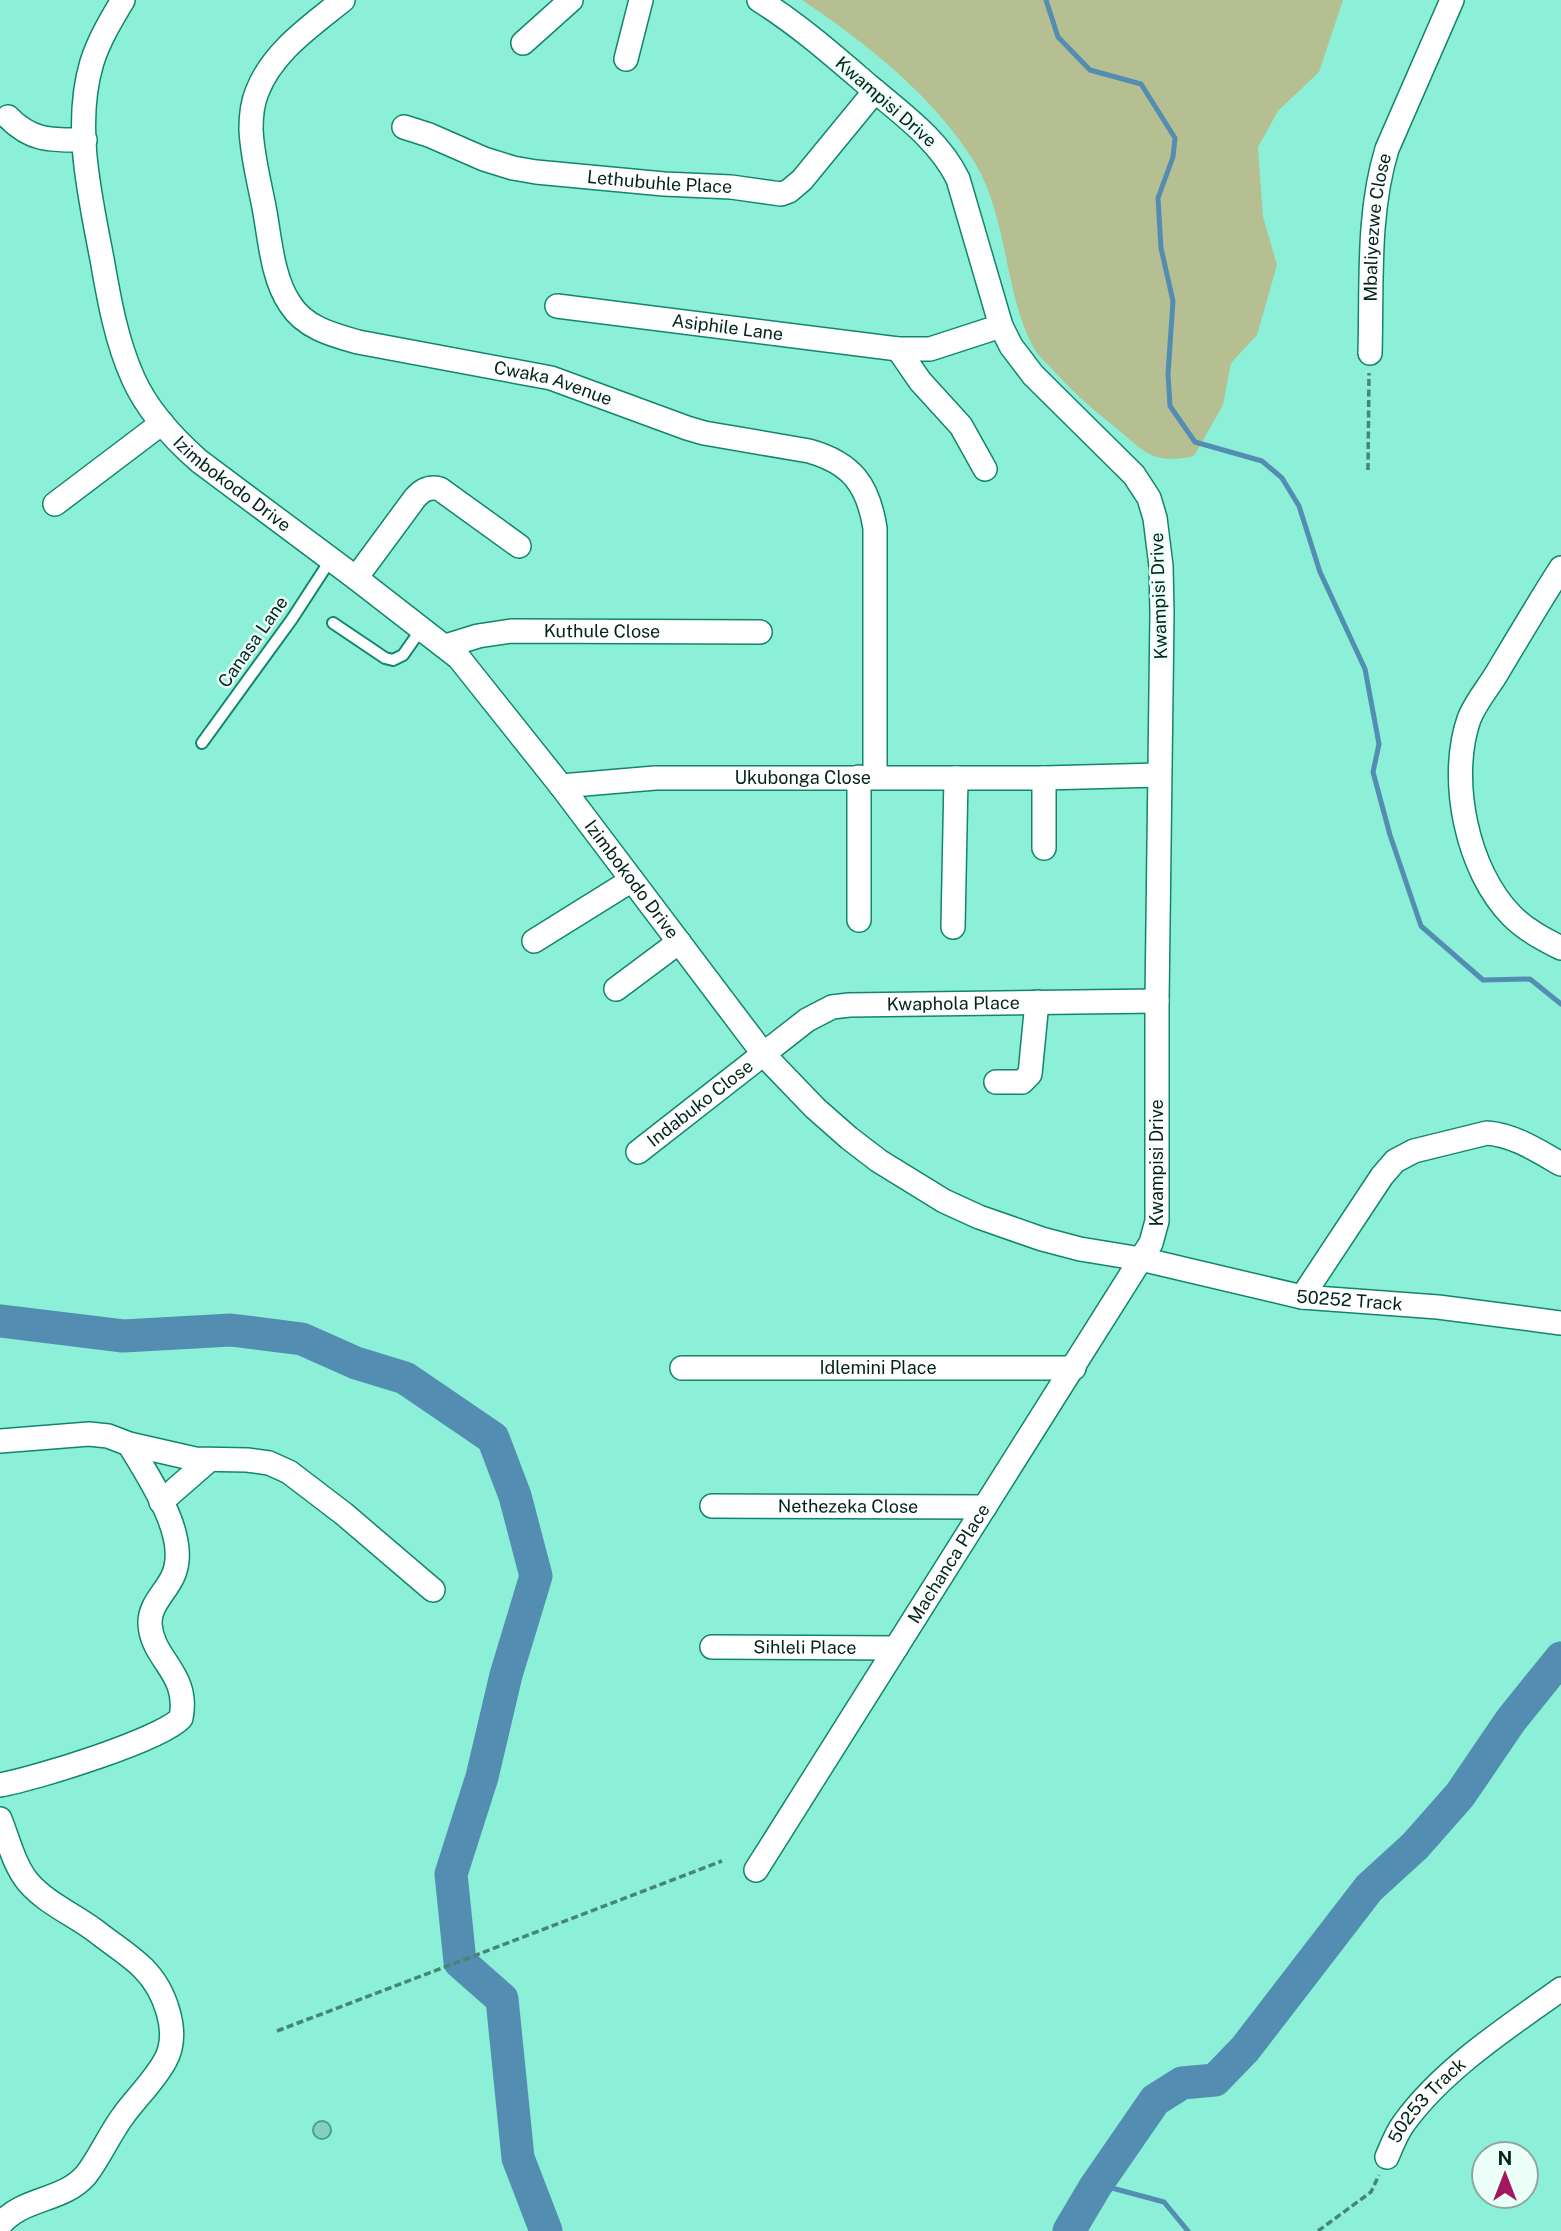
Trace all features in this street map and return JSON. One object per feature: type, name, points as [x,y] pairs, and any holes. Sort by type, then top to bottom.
[{"type":"street","name":"Izimbokodo Drive","points":[[123,0],[104,33],[92,63],[85,100],[86,160],[111,307],[122,351],[134,380],[162,423],[199,461],[446,646],[484,687],[765,1056],[849,1138],[879,1161],[944,1201],[998,1224],[1042,1240],[1141,1259]]},
{"type":"street","name":"Cwaka Avenue","points":[[343,0],[289,45],[273,63],[256,94],[252,111],[253,146],[277,274],[290,304],[300,317],[331,334],[358,342],[551,378],[687,428],[809,451],[836,460],[845,467],[855,475],[869,498],[875,528],[867,777],[859,920]]},
{"type":"street","points":[[523,43],[571,0]]},
{"type":"street","points":[[626,59],[641,0]]},
{"type":"street","name":"Kwampisi Drive","points":[[759,0],[809,35],[875,91],[922,132],[950,163],[965,202],[1001,326],[1011,346],[1033,375],[1124,463],[1149,498],[1155,518],[1161,566],[1162,613],[1157,1221],[1151,1243],[1141,1259]]},
{"type":"street","name":"Mbaliyezwe Close","points":[[1370,353],[1375,200],[1380,170],[1452,0]]},
{"type":"street","name":"Lethubuhle Place","points":[[404,127],[513,168],[664,184],[731,187],[781,194],[802,180],[875,91]]},
{"type":"street","points":[[8,117],[26,133],[36,136],[54,140],[85,140]]},
{"type":"street","name":"Asiphile Lane","points":[[557,306],[898,349],[930,349],[1001,326]]},
{"type":"street","points":[[898,349],[920,381],[961,426],[977,450],[985,469]]},
{"type":"street","name":"Izimbokodo Drive","points":[[55,504],[162,423]]},
{"type":"street","points":[[356,578],[424,489],[440,489],[519,546]]},
{"type":"street","points":[[1561,568],[1469,718],[1461,763],[1467,827],[1479,864],[1510,914],[1527,930],[1561,948]]},
{"type":"street","name":"Kuthule Close","points":[[446,646],[478,636],[511,631],[760,632]]},
{"type":"street","name":"Ukubonga Close","points":[[561,786],[655,778],[1044,778],[1159,775]]},
{"type":"street","points":[[953,927],[956,778]]},
{"type":"street","points":[[1044,778],[1044,848]]},
{"type":"street","points":[[534,941],[632,880]]},
{"type":"street","points":[[616,989],[679,942]]},
{"type":"street","name":"Kwaphola Place","points":[[765,1056],[807,1020],[832,1007],[1157,1001]]},
{"type":"street","points":[[996,1082],[1022,1082],[1030,1074],[1037,1002]]},
{"type":"street","name":"Indabuko Close","points":[[638,1152],[765,1056]]},
{"type":"street","points":[[1302,1297],[1382,1176],[1404,1155],[1487,1132],[1510,1138],[1561,1164]]},
{"type":"street","name":"50252 Track","points":[[1141,1259],[1302,1297],[1427,1306],[1561,1323]]},
{"type":"street","name":"Machanca Place","points":[[756,1870],[1141,1259]]},
{"type":"street","name":"Idlemini Place","points":[[682,1368],[1074,1368]]},
{"type":"street","points":[[0,1441],[89,1434],[108,1436],[129,1444],[208,1461],[269,1463],[289,1472],[344,1514],[433,1590]]},
{"type":"street","points":[[0,1785],[69,1767],[162,1732],[181,1718],[182,1697],[178,1680],[159,1650],[150,1625],[154,1607],[173,1576],[177,1563],[174,1534],[162,1502],[129,1444]]},
{"type":"street","points":[[162,1502],[208,1461]]},
{"type":"street","name":"Nethezeka Close","points":[[712,1506],[985,1507]]},
{"type":"street","name":"Sihleli Place","points":[[712,1647],[896,1648]]},
{"type":"street","points":[[0,1819],[21,1871],[28,1881],[60,1908],[122,1951],[151,1977],[168,2013],[172,2041],[166,2060],[121,2118],[85,2175],[70,2189],[58,2196],[19,2209],[0,2225]]},
{"type":"street","name":"50253 Track","points":[[1387,2157],[1402,2125],[1428,2095],[1509,2026],[1561,1989]]},
{"type":"lane","name":"Canasa Lane","points":[[202,743],[292,619],[331,559]]},
{"type":"lane","points":[[333,623],[389,660],[403,655],[422,628]]},
{"type":"path","points":[[1368,470],[1370,353]]},
{"type":"path","points":[[277,2031],[722,1861]]},
{"type":"path","name":"50253 Track","points":[[1318,2231],[1371,2192],[1387,2157]]},
{"type":"green space","points":[[802,0],[1343,0],[1319,72],[1278,111],[1258,147],[1263,217],[1277,265],[1257,335],[1231,363],[1223,405],[1194,456],[1168,459],[1142,450],[1082,400],[1039,355],[1017,305],[994,208],[975,163],[939,115],[897,72],[851,34]]},
{"type":"building","points":[[318,2121],[326,2121],[331,2130],[329,2137],[318,2139],[313,2134],[313,2126]]},
{"type":"waterway","points":[[1046,0],[1058,37],[1090,70],[1141,84],[1175,138],[1173,157],[1158,198],[1161,248],[1173,301],[1168,374],[1170,406],[1195,442],[1262,461],[1282,478],[1299,506],[1320,572],[1365,669],[1379,744],[1373,772],[1390,835],[1421,926],[1483,980],[1530,979],[1561,1004]]},
{"type":"waterway","points":[[0,1321],[123,1336],[231,1330],[302,1339],[356,1363],[405,1378],[493,1438],[515,1496],[536,1576],[506,1675],[482,1777],[451,1874],[460,1962],[502,1999],[518,2158],[546,2231]]},
{"type":"waterway","points":[[1069,2231],[1095,2187],[1155,2100],[1182,2083],[1215,2080],[1245,2049],[1369,1888],[1415,1846],[1460,1795],[1511,1720],[1561,1658]]},
{"type":"waterway","points":[[1097,2184],[1164,2202],[1188,2231]]}]
